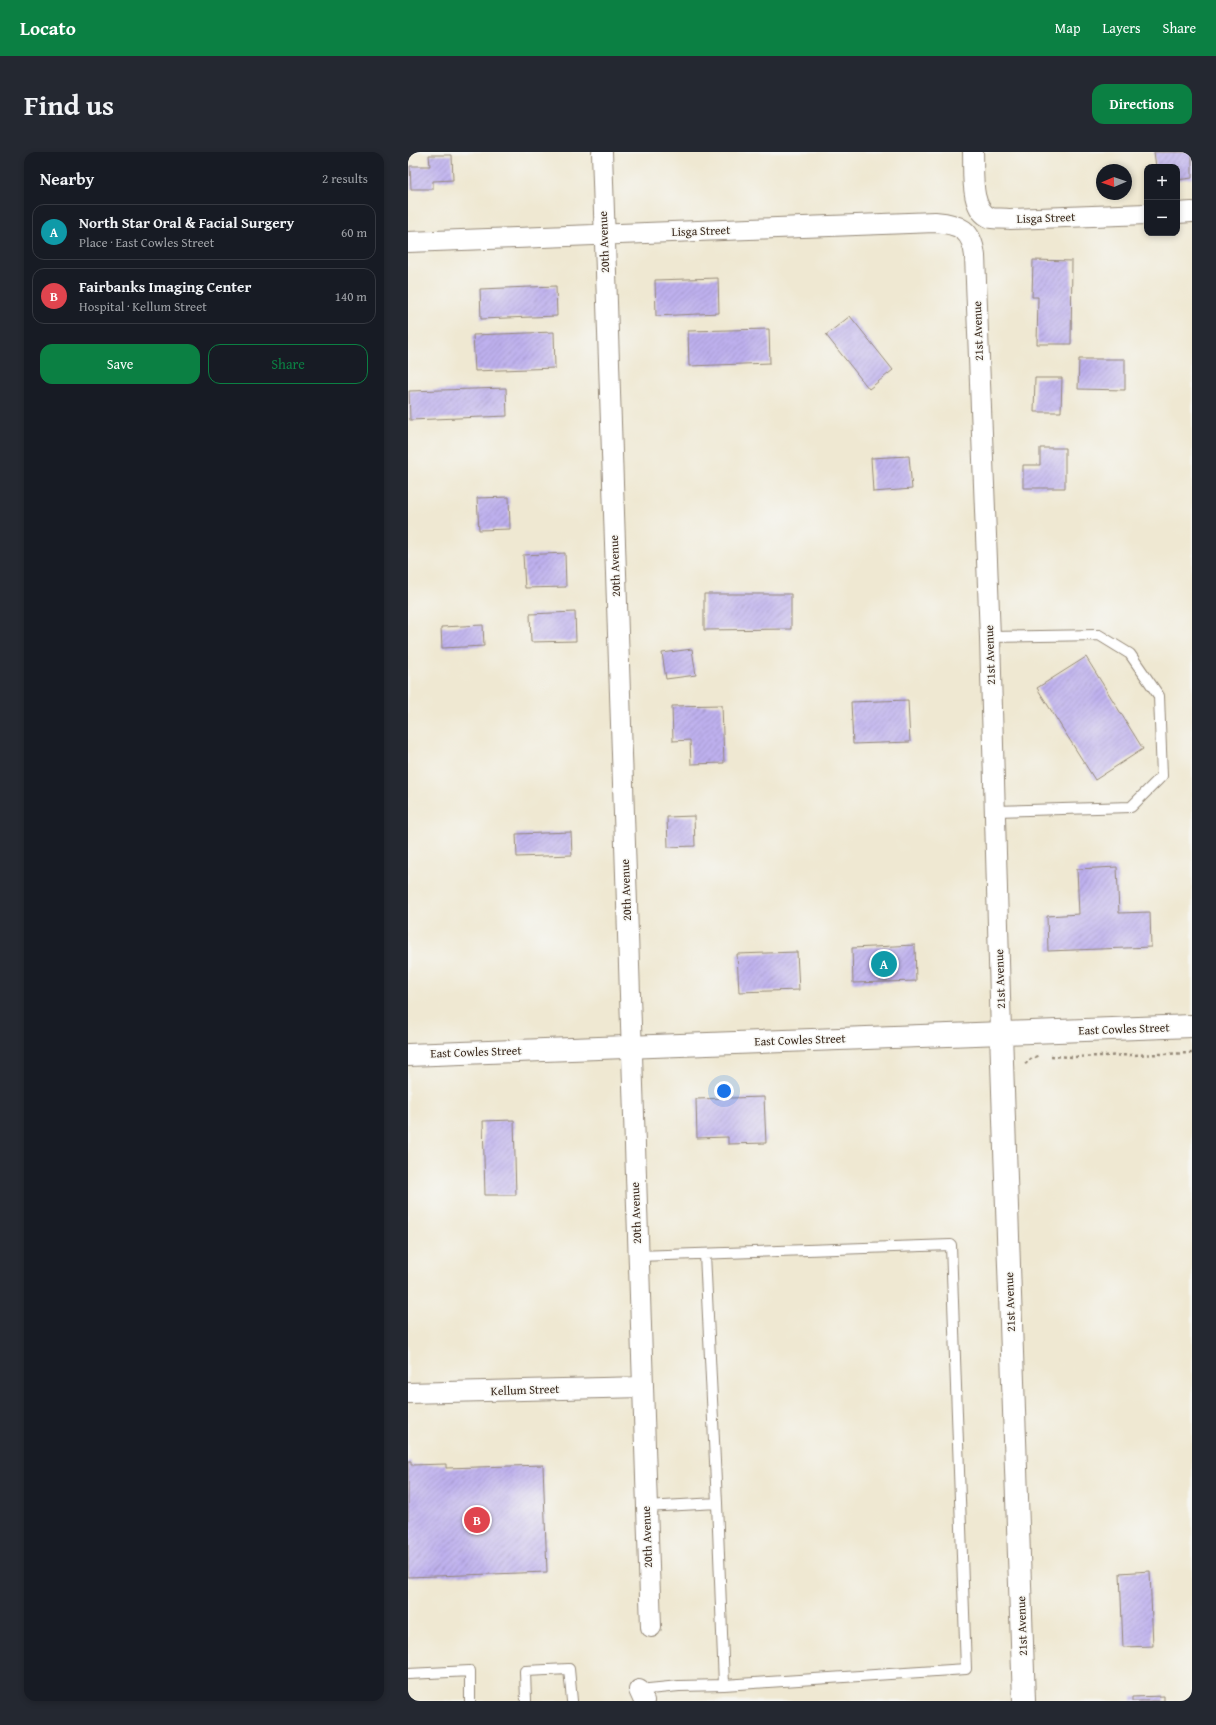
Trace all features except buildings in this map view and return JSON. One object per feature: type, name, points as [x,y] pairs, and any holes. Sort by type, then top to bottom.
[{"type":"street","name":"20th Avenue","points":[[602,152],[650,1627]]},
{"type":"street","name":"Lisga Street","points":[[973,152],[974,196],[980,209],[991,218],[1010,219],[1144,214]]},
{"type":"street","points":[[1180,213],[1192,212]]},
{"type":"street","name":"Lisga Street","points":[[408,242],[935,222],[951,223],[966,231],[973,243],[975,256]]},
{"type":"street","name":"21st Avenue","points":[[975,256],[990,637],[1001,1033],[1024,1701]]},
{"type":"street","name":"East Cowles Street","points":[[408,1054],[1192,1026]]},
{"type":"street","name":"Kellum Street","points":[[408,1393],[642,1387]]},
{"type":"lane","points":[[990,637],[1099,635],[1130,654],[1159,696],[1162,776],[1131,807],[995,811]]},
{"type":"lane","points":[[638,1256],[951,1245],[966,1669],[724,1685],[679,1686],[641,1696]]},
{"type":"lane","points":[[705,1254],[724,1685]]},
{"type":"lane","points":[[646,1507],[717,1503]]},
{"type":"lane","points":[[526,1701],[525,1671],[569,1669],[572,1701]]},
{"type":"lane","points":[[408,1674],[470,1671],[470,1701]]},
{"type":"path","points":[[1045,1056],[1059,1057],[1192,1053]]},
{"type":"path","points":[[1022,1069],[1032,1058],[1041,1055]]},
{"type":"place","name":"North Star Oral & Facial Surgery","points":[[884,964]]},
{"type":"place","name":"Fairbanks Imaging Center","points":[[477,1520]]}]
